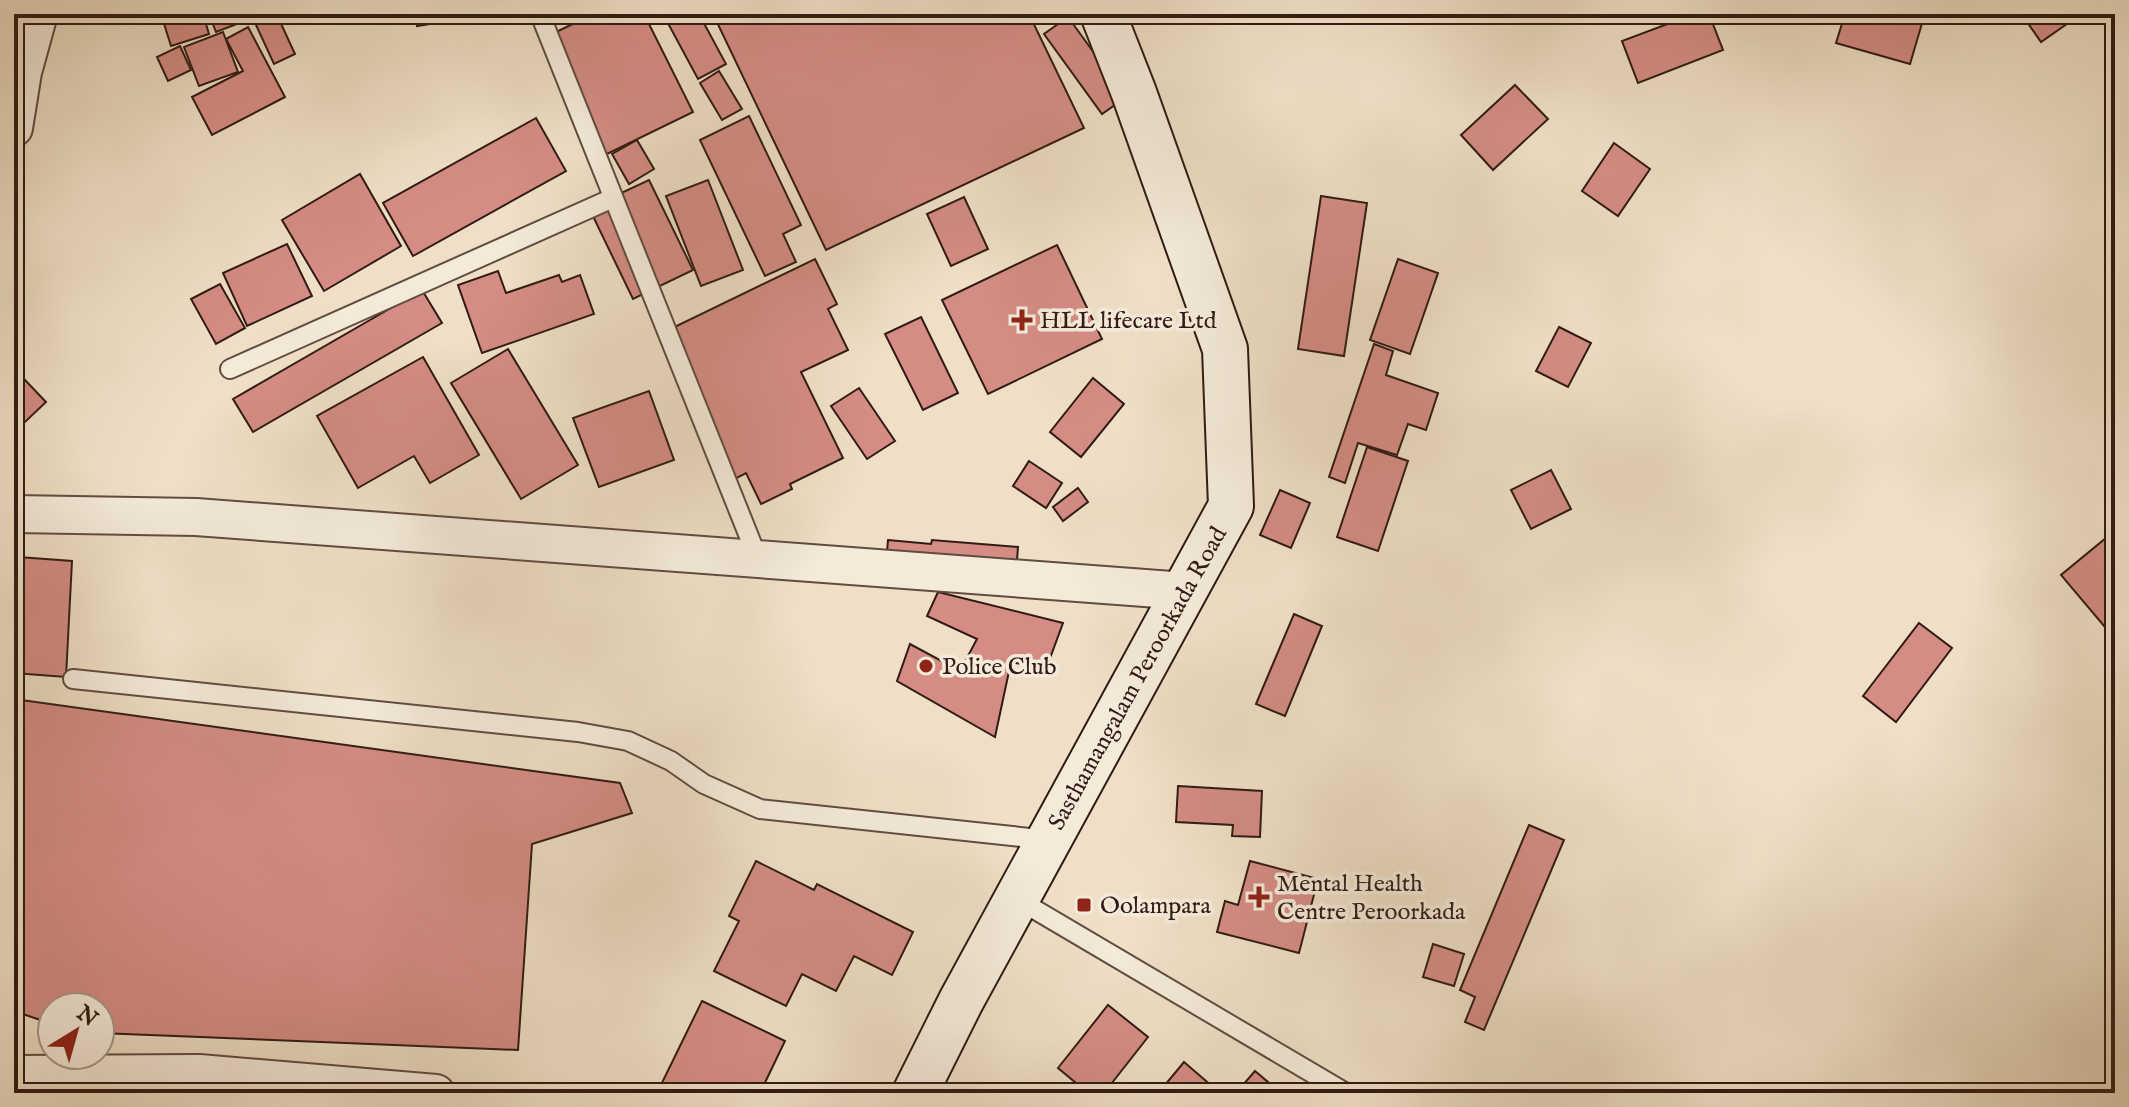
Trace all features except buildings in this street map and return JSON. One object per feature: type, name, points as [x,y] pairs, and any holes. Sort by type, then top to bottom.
[{"type":"street","points":[[14,128],[23,72],[39,14]]},
{"type":"street","name":"Sasthamangalam Peroorkada Road","points":[[915,1093],[1231,506],[1225,349],[1103,14]]},
{"type":"street","points":[[14,514],[196,517],[1185,591]]},
{"type":"street","points":[[14,1074],[436,1093]]},
{"type":"lane","points":[[540,14],[758,559]]},
{"type":"lane","points":[[230,369],[613,198]]},
{"type":"lane","points":[[73,679],[578,732],[628,741],[671,761],[704,784],[760,809],[1049,840]]},
{"type":"lane","points":[[1017,899],[1346,1093]]},
{"type":"place","name":"HLL lifecare Ltd","points":[[1022,320]]},
{"type":"place","name":"Police Club","points":[[926,666]]},
{"type":"place","name":"Mental Health Centre Peroorkada","points":[[1259,897]]},
{"type":"place","name":"Oolampara","points":[[1084,905]]}]
